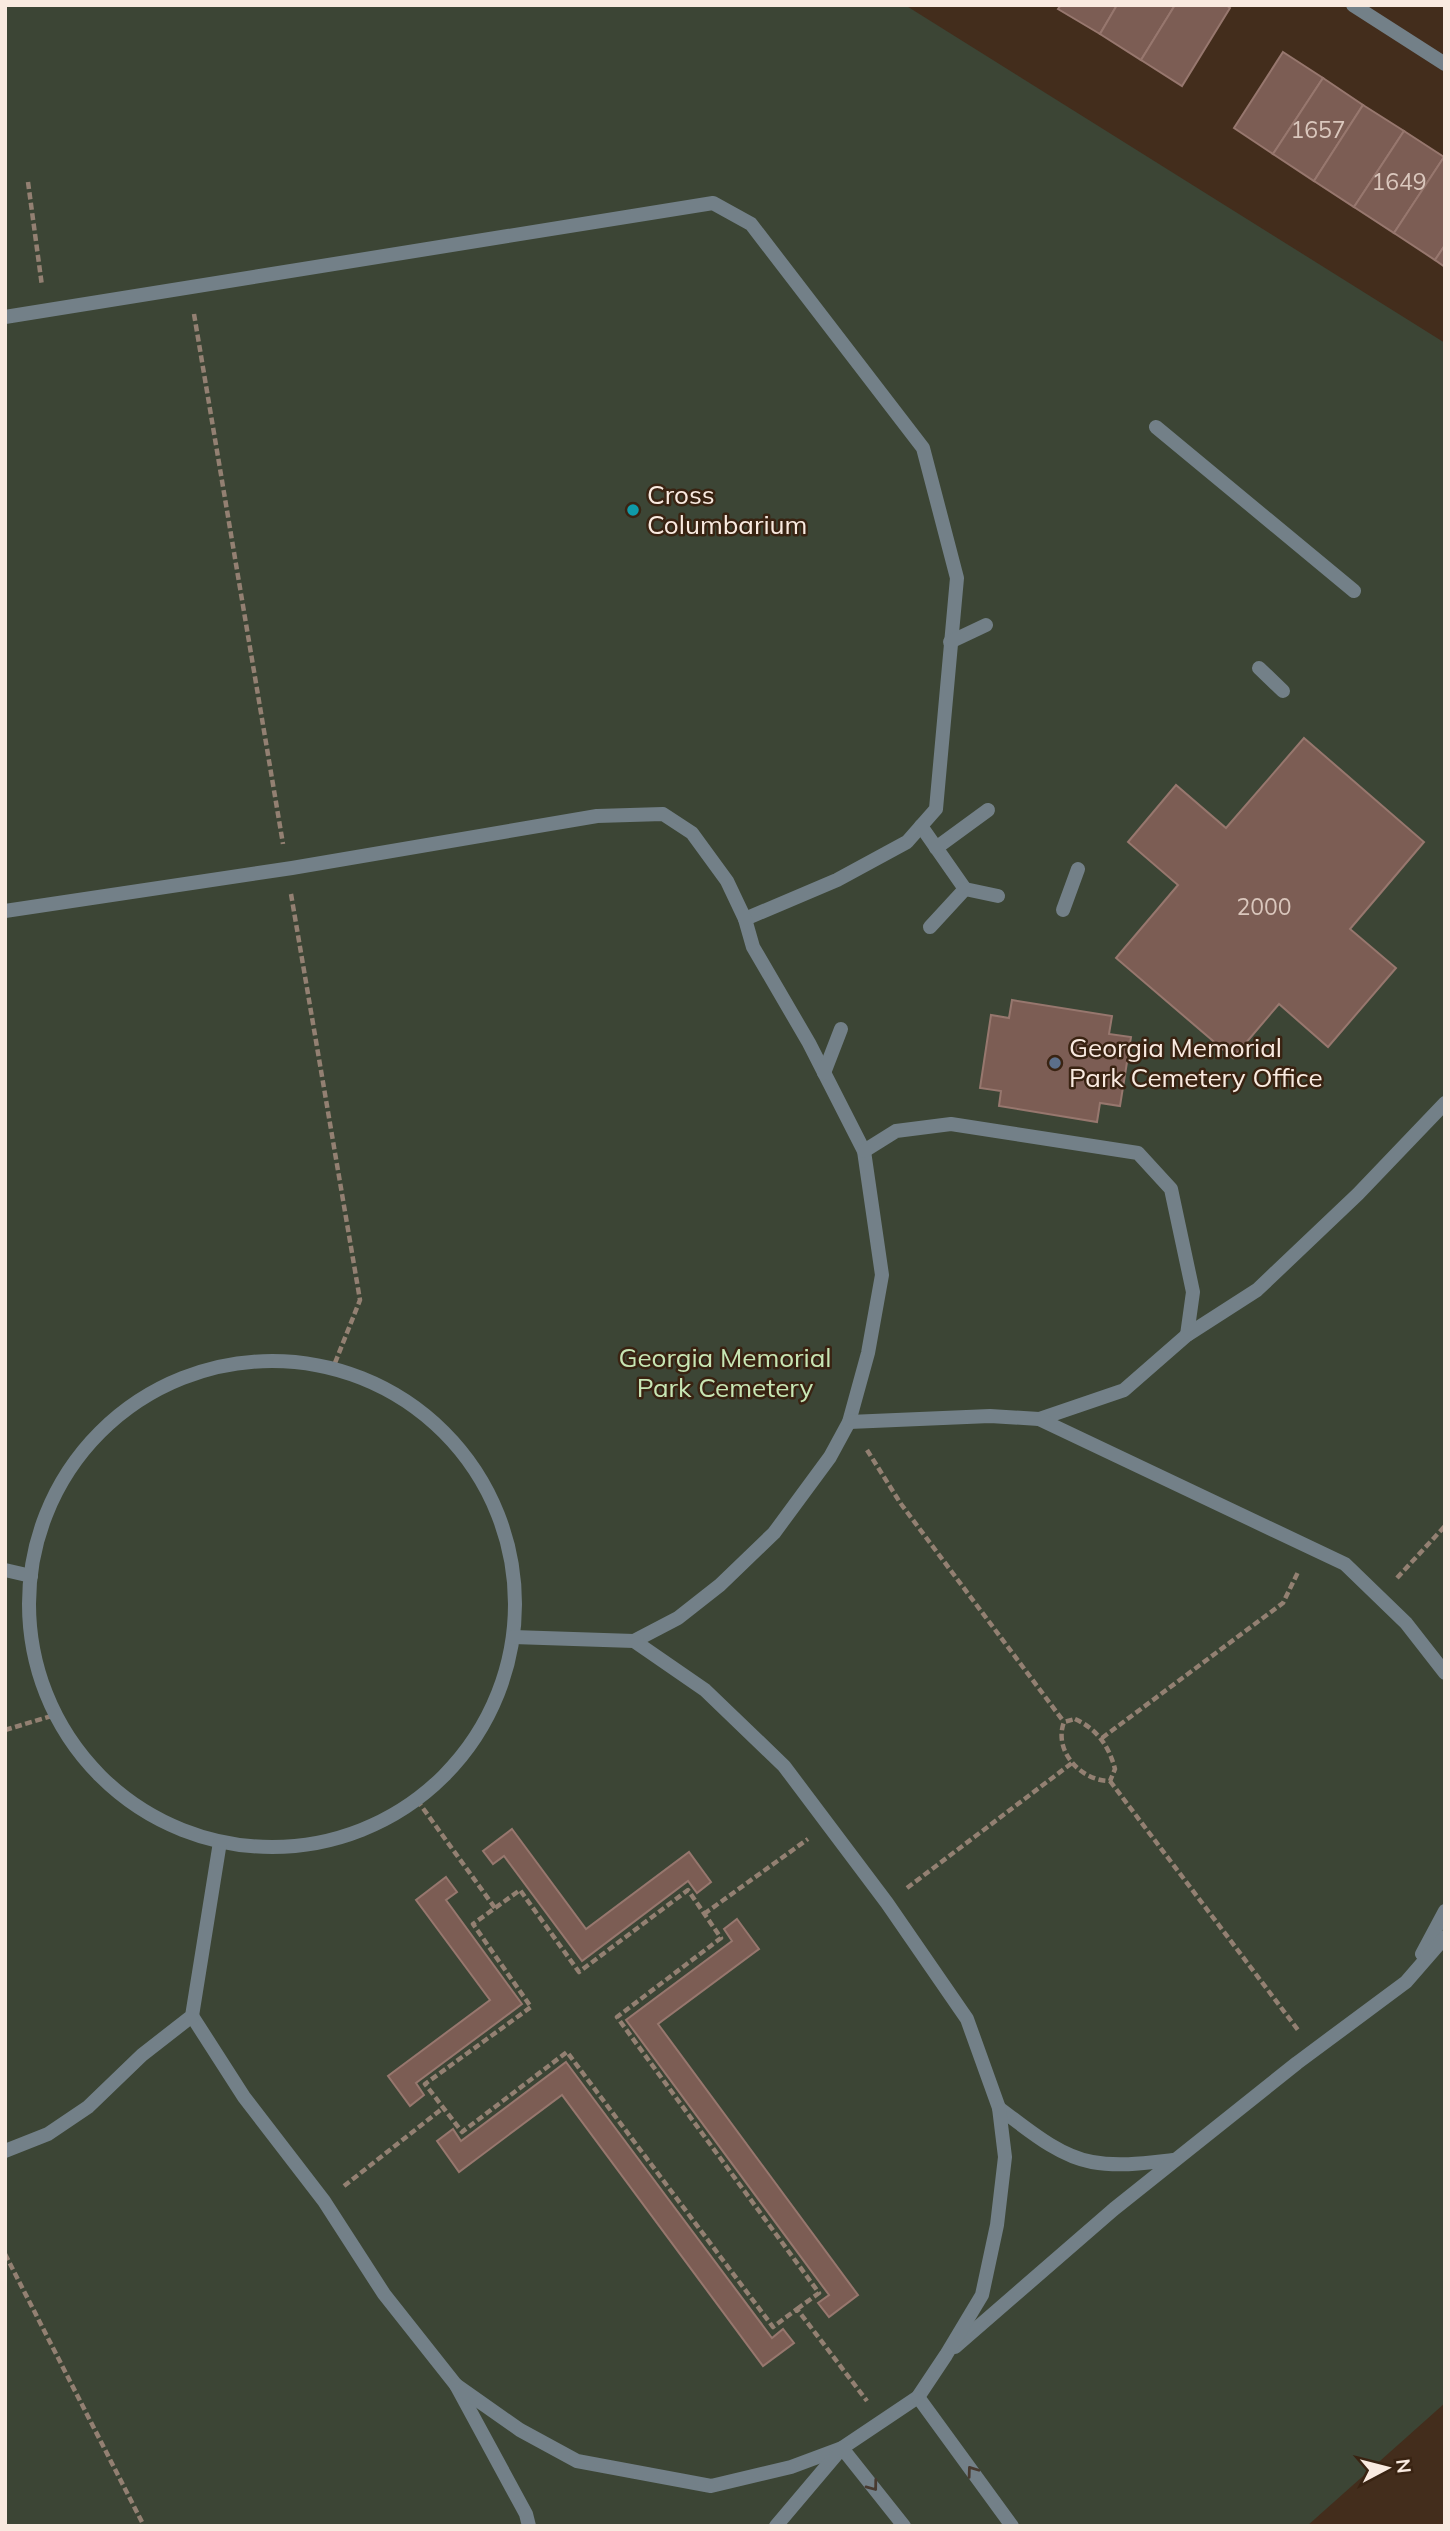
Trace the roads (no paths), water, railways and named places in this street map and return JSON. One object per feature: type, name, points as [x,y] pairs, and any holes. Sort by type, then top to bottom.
[{"type":"street","points":[[1353,5],[1445,64]]},
{"type":"street","points":[[5,317],[713,203],[751,223],[923,449],[957,578],[936,809],[907,842],[836,880],[745,919]]},
{"type":"street","points":[[1156,427],[1354,591]]},
{"type":"street","points":[[950,642],[986,625]]},
{"type":"street","points":[[1259,668],[1283,691]]},
{"type":"street","points":[[936,848],[988,810]]},
{"type":"street","points":[[5,911],[287,869],[597,816],[663,814],[692,833],[727,881],[745,919],[753,947],[824,1073],[864,1151],[882,1275],[868,1353],[849,1422],[830,1457],[774,1533],[720,1585],[678,1618],[634,1641],[513,1637]]},
{"type":"street","points":[[921,826],[965,889],[998,896]]},
{"type":"street","points":[[1063,910],[1077,869]]},
{"type":"street","points":[[930,927],[965,889]]},
{"type":"street","points":[[824,1073],[841,1029]]},
{"type":"street","points":[[1039,1419],[1124,1390],[1187,1335],[1257,1290],[1358,1194],[1445,1103]]},
{"type":"street","points":[[864,1151],[896,1131],[951,1124],[1138,1153],[1171,1189],[1193,1292],[1187,1335]]},
{"type":"street","points":[[264,1360],[302,1362],[332,1368],[376,1383],[409,1402],[439,1427],[465,1455],[486,1488],[505,1535],[515,1598],[513,1637],[506,1673],[493,1707],[475,1739],[453,1768],[417,1800],[363,1831],[329,1842],[292,1848],[220,1842],[186,1832],[153,1817],[124,1797],[97,1773],[82,1755],[55,1715],[42,1682],[33,1647],[29,1611],[31,1576],[38,1538],[51,1502],[86,1448],[122,1412],[177,1380],[226,1364],[264,1360]]},
{"type":"street","points":[[849,1422],[989,1416],[1039,1419],[1345,1564],[1406,1623],[1445,1673]]},
{"type":"street","points":[[5,1570],[31,1576]]},
{"type":"street","points":[[456,2385],[520,2430],[576,2461],[711,2486],[791,2467],[842,2448],[918,2397],[982,2295],[997,2225],[1005,2157],[999,2109],[967,2019],[887,1903],[783,1766],[705,1690],[634,1641]]},
{"type":"street","points":[[5,2151],[48,2134],[88,2107],[142,2056],[192,2015],[220,1842]]},
{"type":"street","points":[[1406,1982],[1445,1911]]},
{"type":"street","points":[[946,2355],[1174,2160],[1406,1982],[1445,1937]]},
{"type":"street","points":[[192,2015],[244,2097],[324,2201],[384,2294],[456,2385],[526,2514],[529,2526]]},
{"type":"street","points":[[999,2109],[1056,2148],[1090,2162],[1127,2165],[1174,2160]]},
{"type":"street","points":[[918,2397],[1012,2526]]},
{"type":"street","points":[[776,2526],[842,2448]]},
{"type":"street","points":[[842,2448],[904,2526]]},
{"type":"place","name":"Cross Columbarium","points":[[633,510]]},
{"type":"place","name":"Georgia Memorial Park Cemetery Office","points":[[1055,1063]]},
{"type":"park label","name":"Georgia Memorial Park Cemetery","points":[[725,1373]]}]
